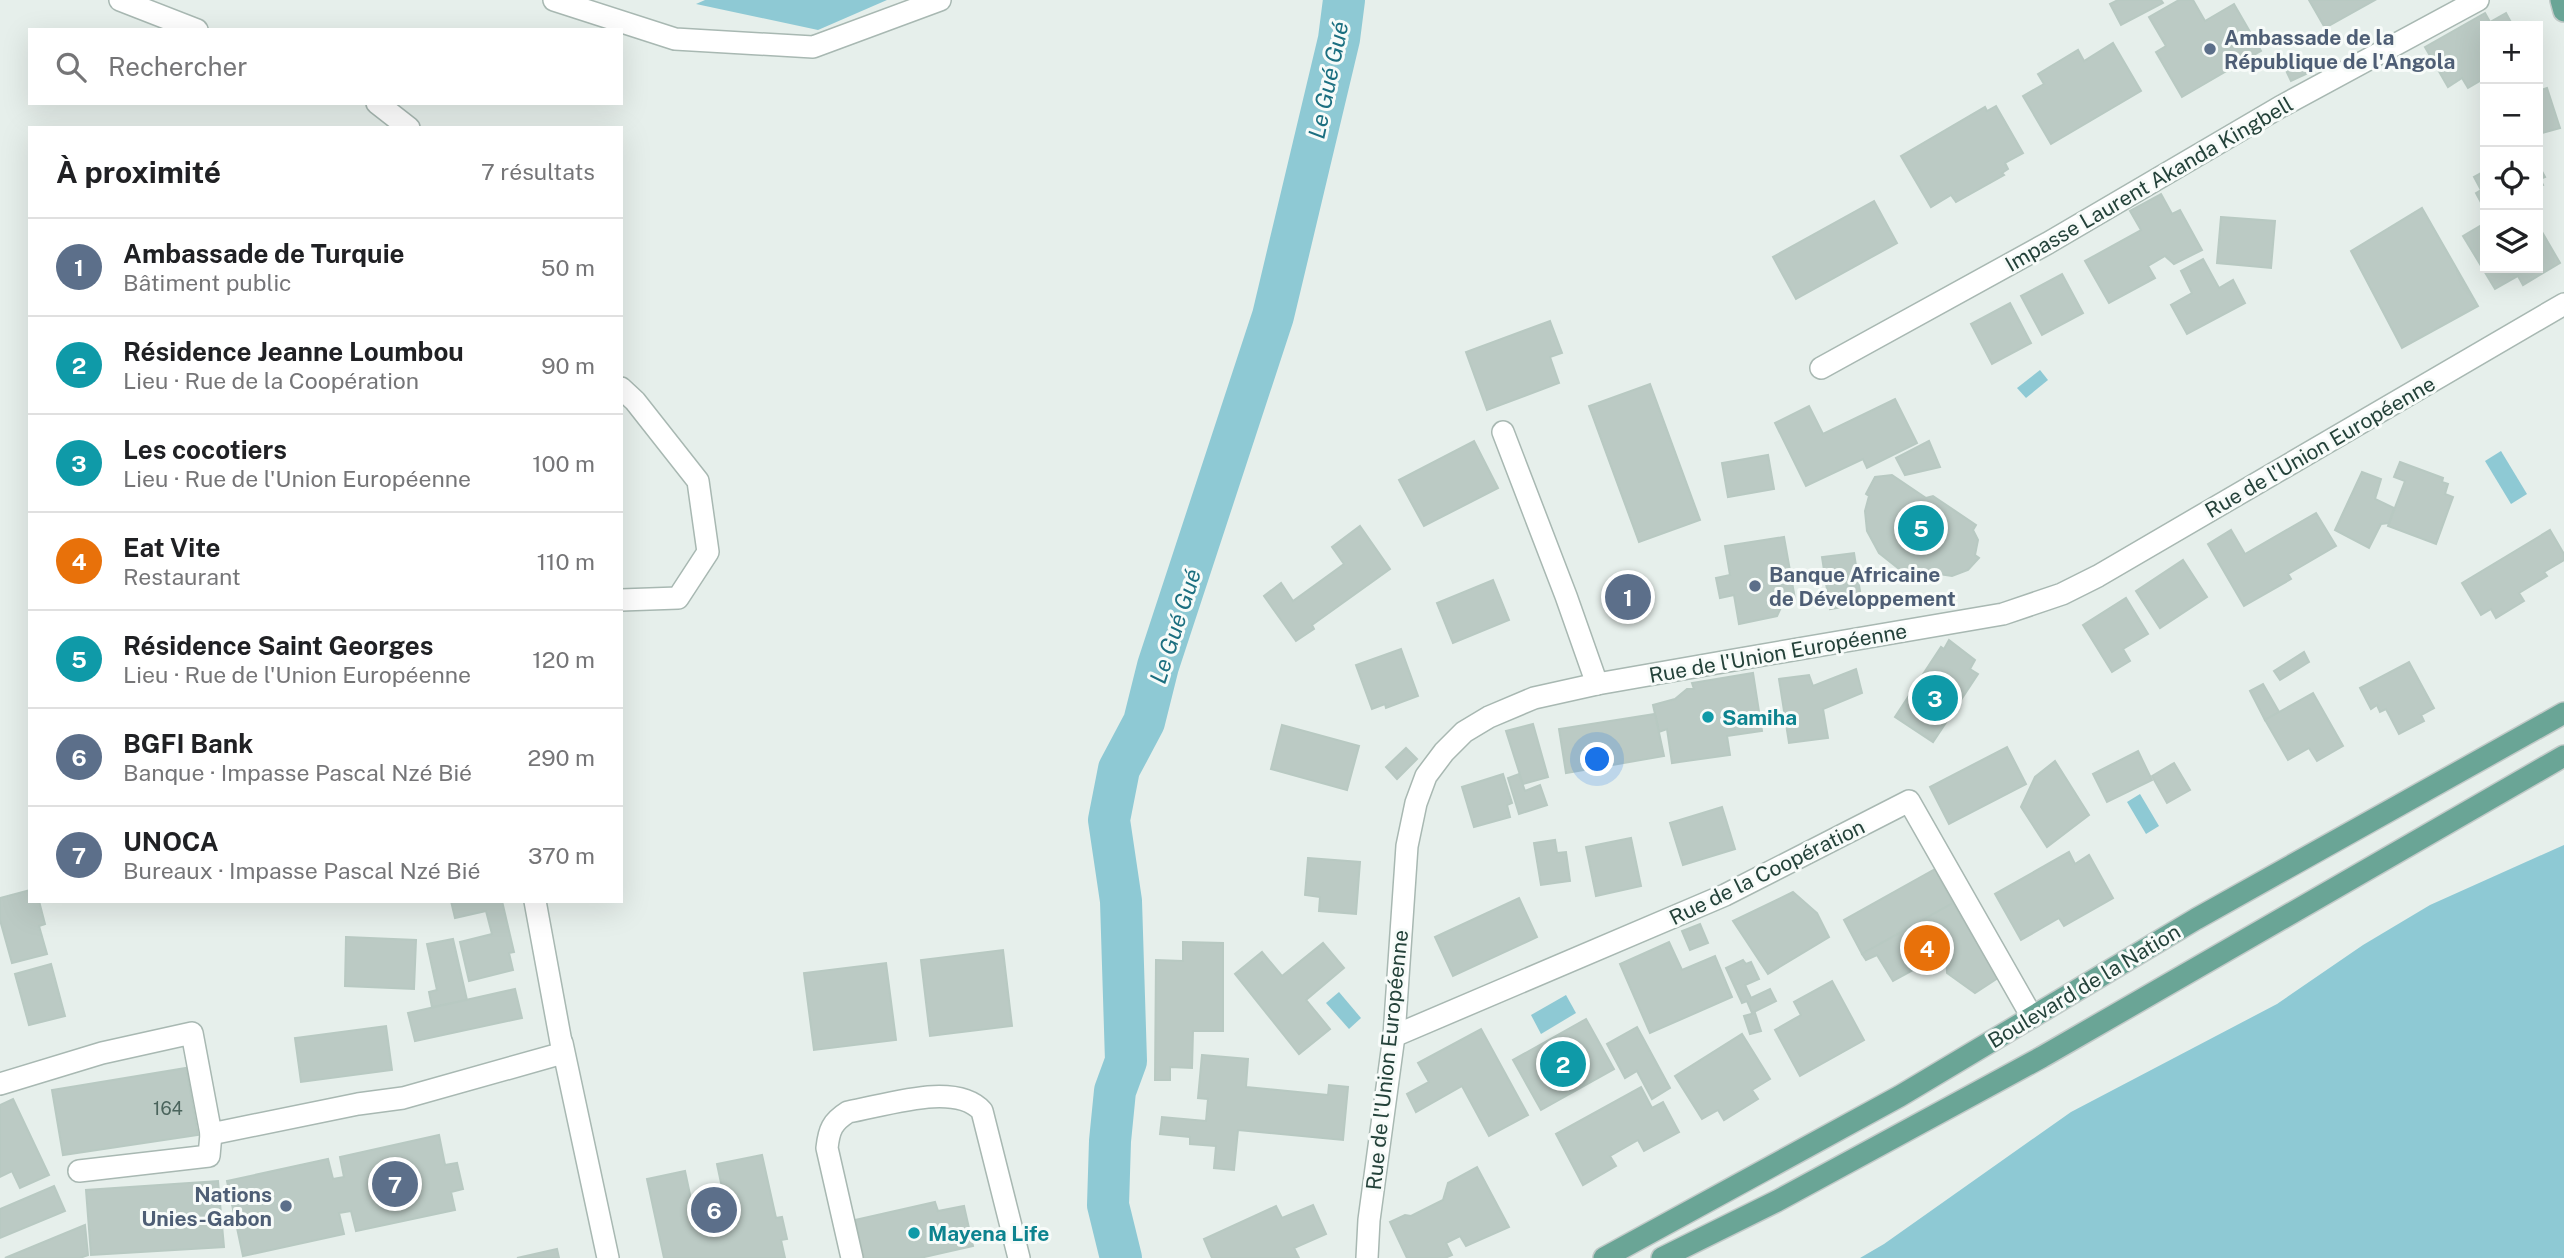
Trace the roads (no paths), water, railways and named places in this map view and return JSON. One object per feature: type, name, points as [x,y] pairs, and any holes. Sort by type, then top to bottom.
[{"type":"main road","points":[[2561,0],[2564,11]]},
{"type":"main road","name":"Boulevard de la Nation","points":[[1604,1258],[1900,1096],[2196,919],[2564,713]]},
{"type":"main road","name":"Boulevard de la Nation","points":[[1662,1258],[1777,1201],[2042,1057],[2564,756]]},
{"type":"street","points":[[120,0],[192,28]]},
{"type":"street","points":[[554,0],[675,40],[813,47],[940,0]]},
{"type":"street","name":"Impasse Laurent Akanda Kingbell","points":[[1821,368],[2036,250],[2280,107],[2478,0]]},
{"type":"street","points":[[380,105],[406,126]]},
{"type":"street","name":"Rue de l'Union Européenne","points":[[1367,1258],[1369,1220],[1394,1036],[1408,846],[1416,803],[1426,776],[1464,732],[1489,717],[1534,698],[1597,684],[1971,621],[2053,598],[2109,569],[2564,304]]},
{"type":"street","points":[[623,390],[635,401],[698,481],[708,552],[678,598],[623,600]]},
{"type":"street","points":[[1503,432],[1597,684]]},
{"type":"street","name":"Rue de la Coopération","points":[[1394,1036],[1725,895],[1909,801],[2032,1017]]},
{"type":"street","points":[[535,903],[608,1258]]},
{"type":"street","points":[[0,1084],[102,1053],[192,1033],[211,1134],[209,1156],[79,1171]]},
{"type":"street","points":[[211,1134],[358,1104],[403,1098],[563,1048]]},
{"type":"street","points":[[852,1258],[827,1148],[829,1133],[835,1120],[848,1112],[942,1095],[974,1101],[982,1111],[1019,1258]]},
{"type":"water","points":[[705,0],[887,0],[818,30],[696,4]]},
{"type":"water","points":[[2040,370],[2048,380],[2026,398],[2017,388]]},
{"type":"water","points":[[2501,451],[2527,494],[2511,504],[2485,461]]},
{"type":"water","points":[[2140,794],[2159,826],[2146,834],[2127,802]]},
{"type":"water","points":[[2564,845],[2564,1258],[1860,1258],[1884,1244],[2071,1112],[2277,1004],[2363,945],[2430,905]]},
{"type":"water","points":[[1339,992],[1361,1018],[1349,1029],[1326,1003]]},
{"type":"water","points":[[1566,995],[1576,1013],[1541,1034],[1531,1015]]},
{"type":"waterway","name":"Le Gué Gué","points":[[1121,1258],[1108,1205],[1115,1091],[1126,1061],[1121,901],[1109,820],[1119,769],[1144,722],[1158,666],[1273,316],[1339,39],[1344,0]]},
{"type":"place","name":"Ambassade de la République de l'Angola","points":[[2210,49]]},
{"type":"place","name":"Résidence Saint Georges","points":[[1921,528]]},
{"type":"place","name":"Banque Africaine de Développement","points":[[1755,586]]},
{"type":"place","name":"Ambassade de Turquie","points":[[1628,597]]},
{"type":"place","name":"Les cocotiers","points":[[1935,698]]},
{"type":"place","name":"Samiha","points":[[1708,717]]},
{"type":"place","name":"Eat Vite","points":[[1927,948]]},
{"type":"place","name":"Résidence Jeanne Loumbou","points":[[1563,1064]]},
{"type":"place","name":"UNOCA","points":[[395,1184]]},
{"type":"place","name":"Nations Unies-Gabon","points":[[286,1206]]},
{"type":"place","name":"BGFI Bank","points":[[714,1210]]},
{"type":"place","name":"Mayena Life","points":[[914,1233]]}]
